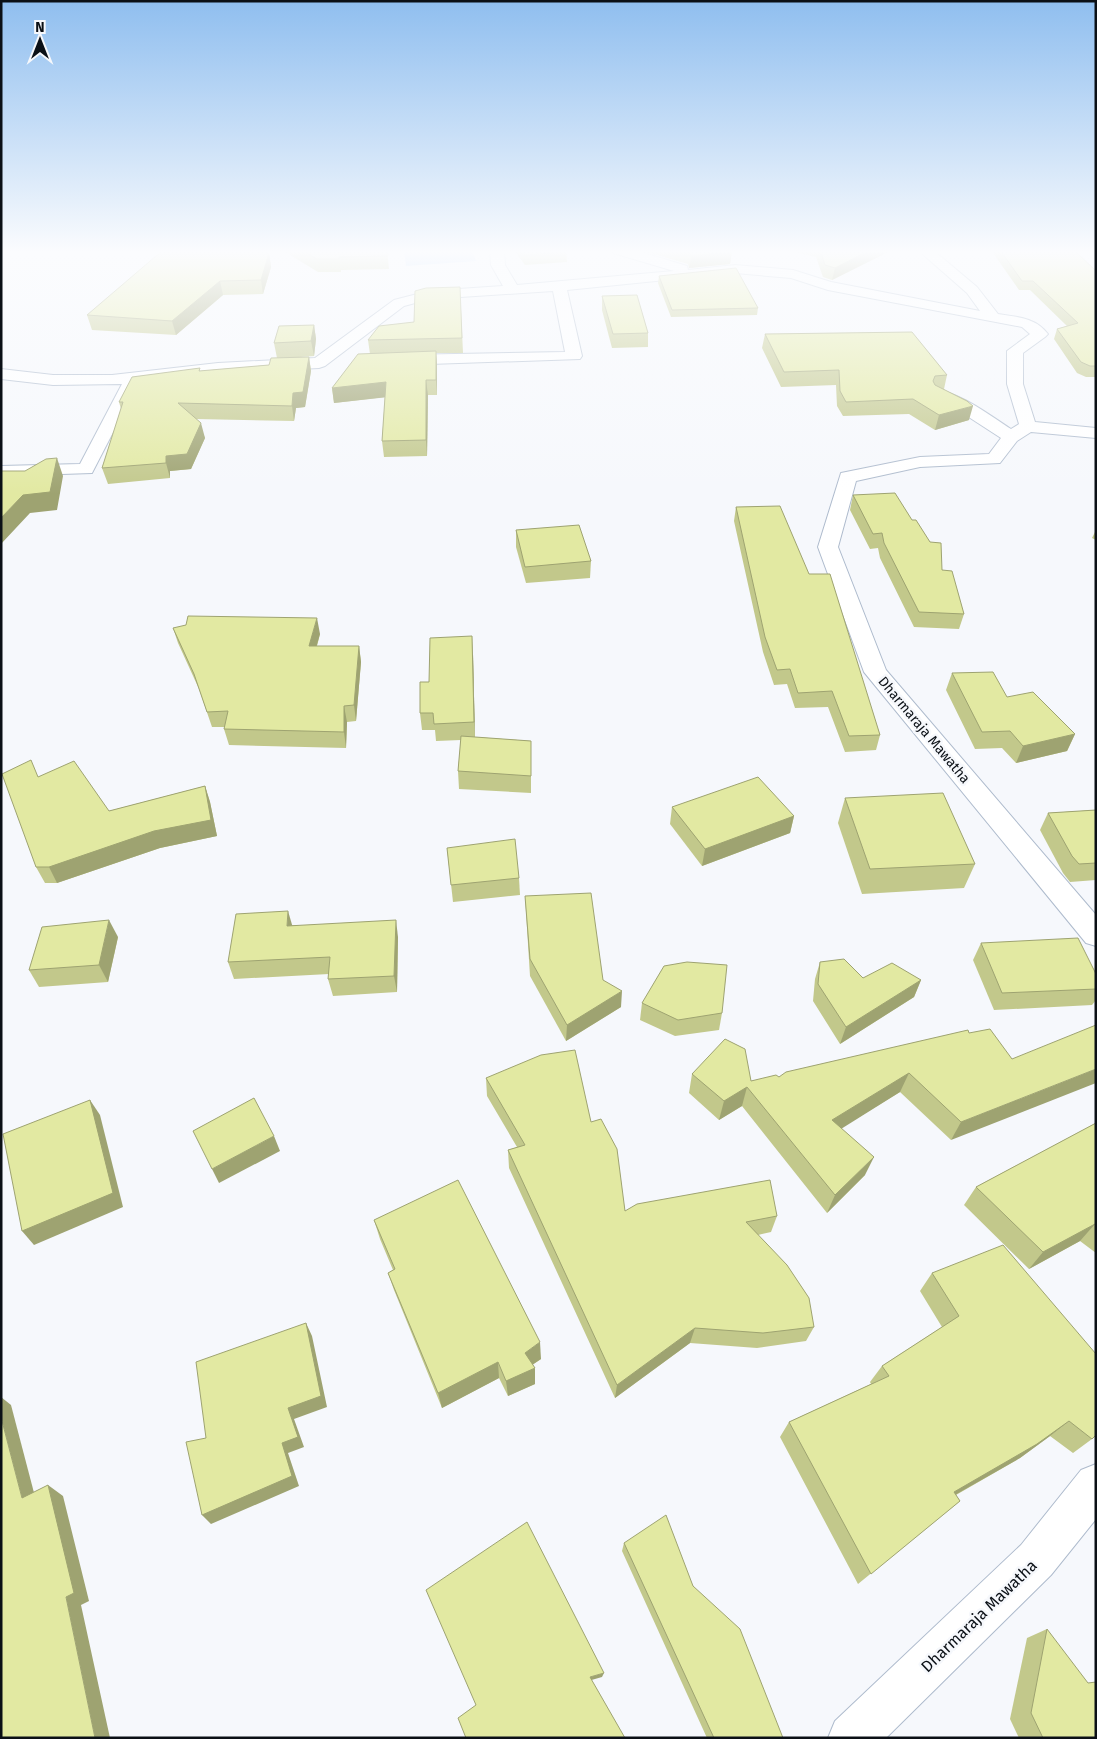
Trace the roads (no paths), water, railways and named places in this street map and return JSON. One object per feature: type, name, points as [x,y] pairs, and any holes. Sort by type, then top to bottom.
[{"type":"street","points":[[319,363],[361,331]]},
{"type":"street","points":[[388,361],[574,356],[569,331]]},
{"type":"street","points":[[1019,432],[1015,384],[1015,351],[1040,334],[1036,331]]},
{"type":"street","points":[[1,374],[52,380],[112,380],[218,368],[348,362]]},
{"type":"street","points":[[1,470],[86,469],[133,378]]},
{"type":"street","points":[[939,395],[1019,432],[1096,433]]},
{"type":"street","name":"Dharmaraja Mawatha","points":[[1019,432],[994,459],[920,462],[848,477],[828,547],[875,672],[1096,935]]},
{"type":"street","name":"Dharmaraja Mawatha","points":[[852,1738],[1036,1560],[1096,1485]]}]
